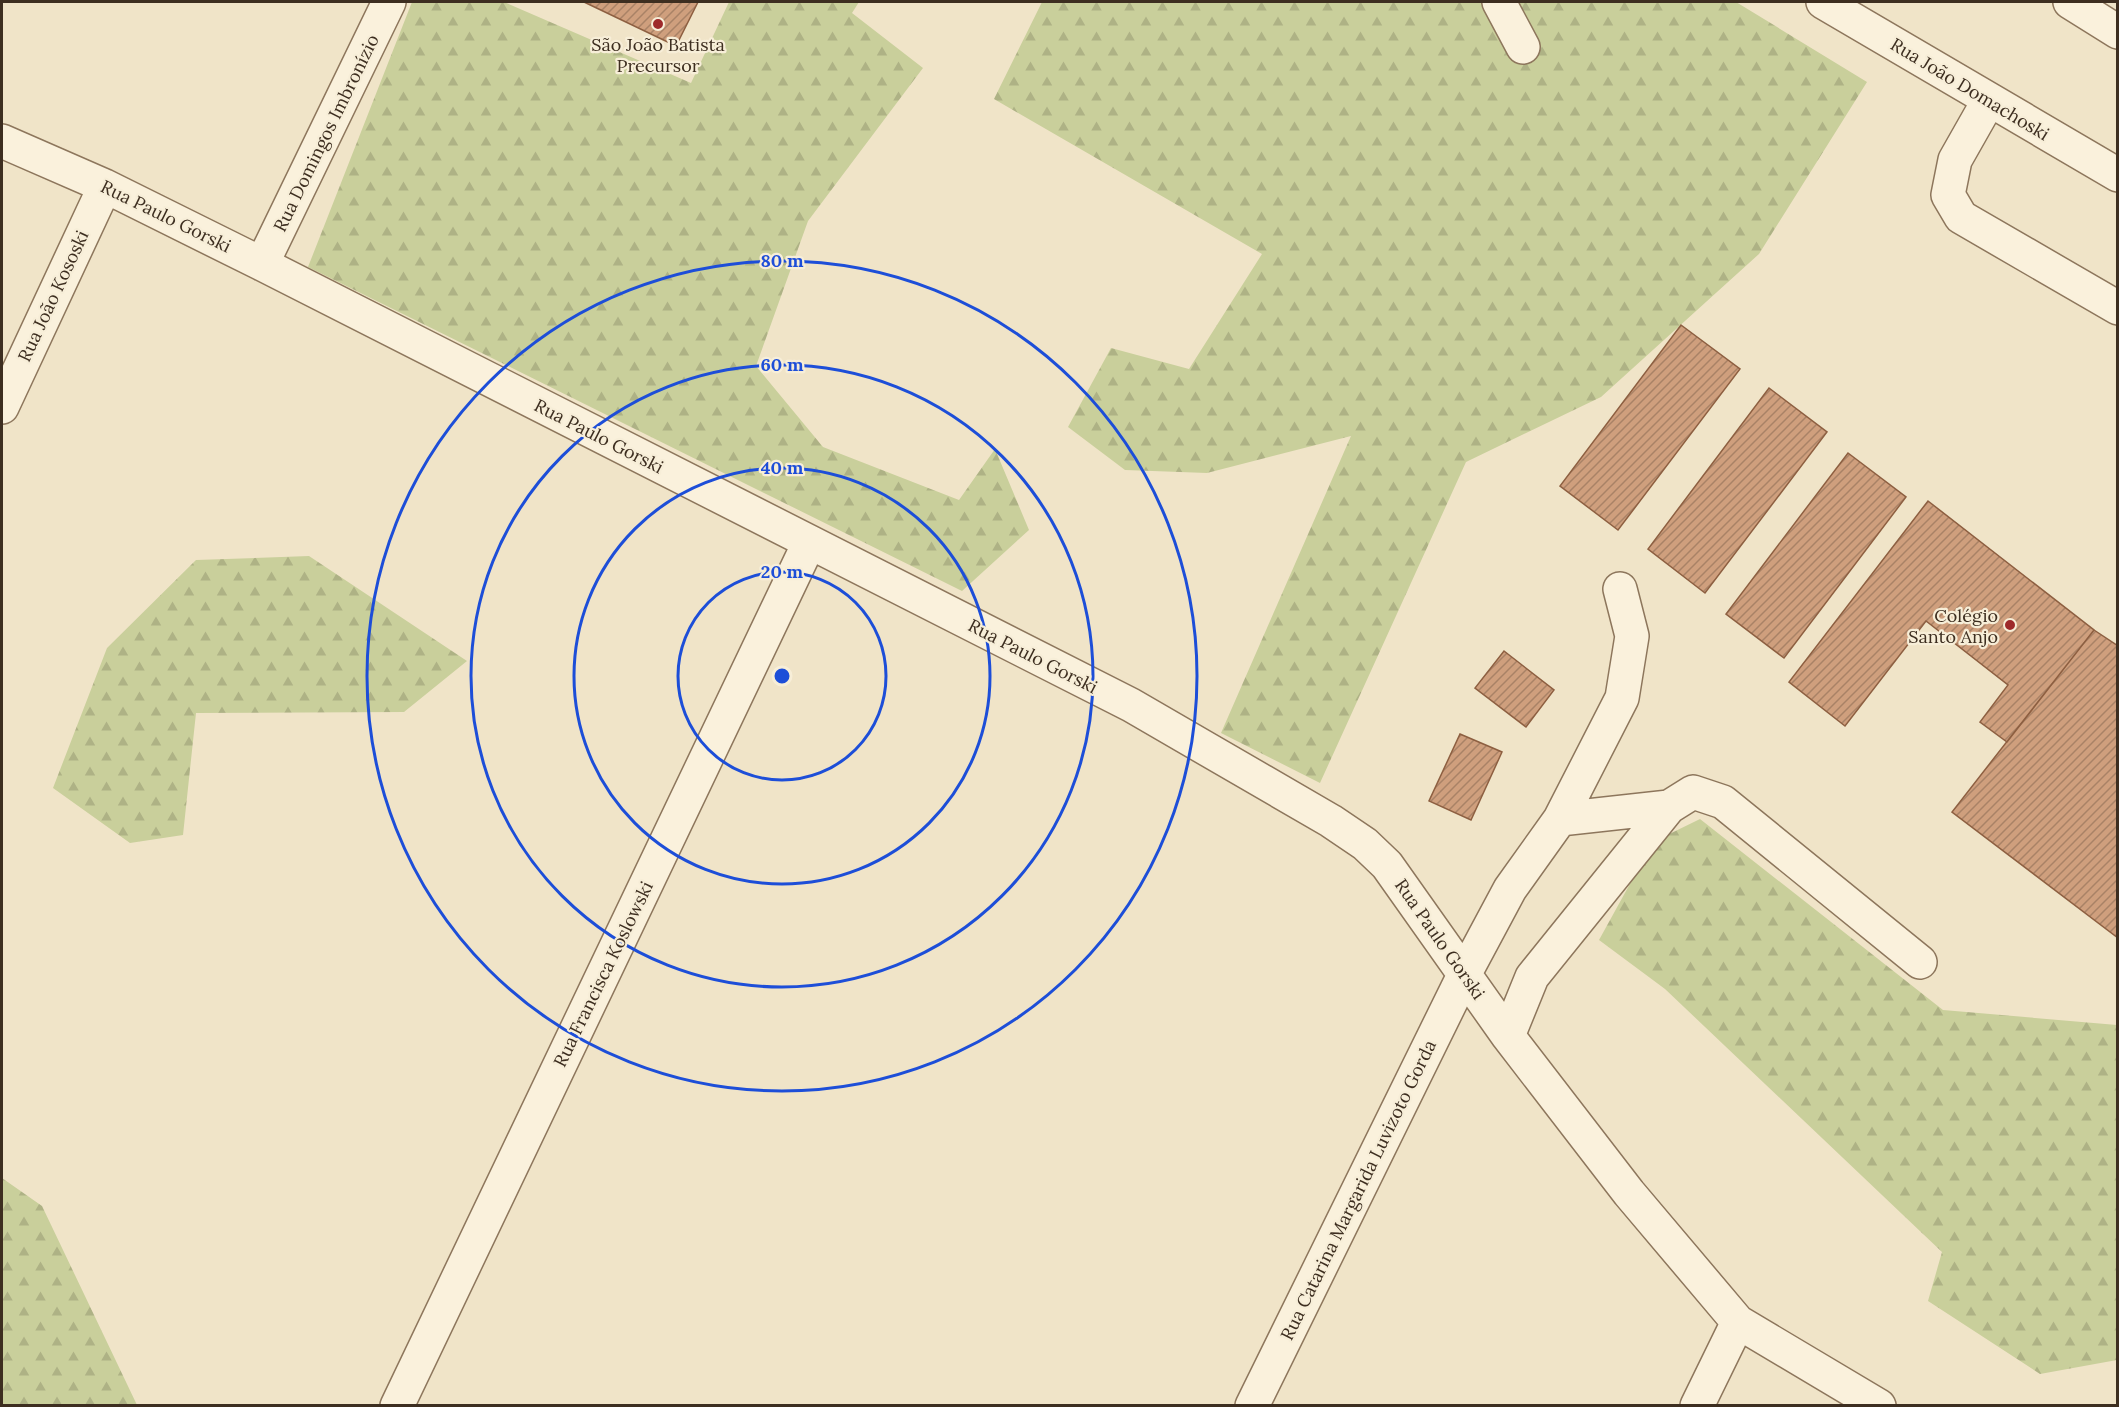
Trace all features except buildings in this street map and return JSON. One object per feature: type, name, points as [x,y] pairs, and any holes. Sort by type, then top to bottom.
[{"type":"street","name":"Rua Domingos Imbronízio","points":[[262,264],[389,2]]},
{"type":"street","points":[[1499,2],[1523,46]]},
{"type":"street","name":"Rua João Domachoski","points":[[1823,2],[2118,175]]},
{"type":"street","points":[[2070,2],[2118,32]]},
{"type":"street","points":[[1989,100],[1955,160],[1948,195],[1961,217],[2118,308]]},
{"type":"street","name":"Rua Paulo Gorski","points":[[2,141],[105,186],[262,264],[1131,705],[1331,821],[1365,844],[1387,865],[1508,1036],[1629,1193],[1738,1322],[1879,1406]]},
{"type":"street","name":"Rua João Kososki","points":[[2,407],[105,186]]},
{"type":"street","name":"Rua Francisca Koslowski","points":[[397,1406],[808,543]]},
{"type":"street","name":"Rua Catarina Margarida Luvizoto Gorda","points":[[1252,1406],[1464,975],[1510,889],[1560,819],[1622,698],[1632,636],[1620,589]]},
{"type":"street","points":[[1508,1036],[1532,977],[1670,807],[1694,792],[1723,802],[1920,962]]},
{"type":"street","points":[[1560,819],[1670,807]]},
{"type":"street","points":[[1697,1406],[1738,1322]]},
{"type":"green space","points":[[412,2],[504,2],[691,83],[729,2],[859,2],[852,13],[923,68],[808,221],[756,366],[823,447],[959,500],[995,449],[1029,530],[962,591],[308,267]]},
{"type":"green space","points":[[1042,2],[1736,2],[1867,82],[1759,254],[1601,397],[1466,462],[1320,783],[1221,733],[1351,436],[1207,473],[1125,470],[1068,427],[1111,348],[1189,369],[1262,254],[994,99]]},
{"type":"green space","points":[[309,556],[467,661],[404,712],[196,713],[183,835],[130,843],[53,788],[107,648],[196,560]]},
{"type":"green space","points":[[1700,819],[1943,1010],[2117,1025],[2117,1360],[2040,1374],[1928,1301],[1942,1252],[1665,989],[1599,940],[1653,842]]},
{"type":"green space","points":[[2,1178],[42,1206],[137,1405],[2,1405]]},
{"type":"place","name":"São João Batista Precursor","points":[[658,24]]},
{"type":"place","name":"Colégio Santo Anjo","points":[[2010,625]]}]
